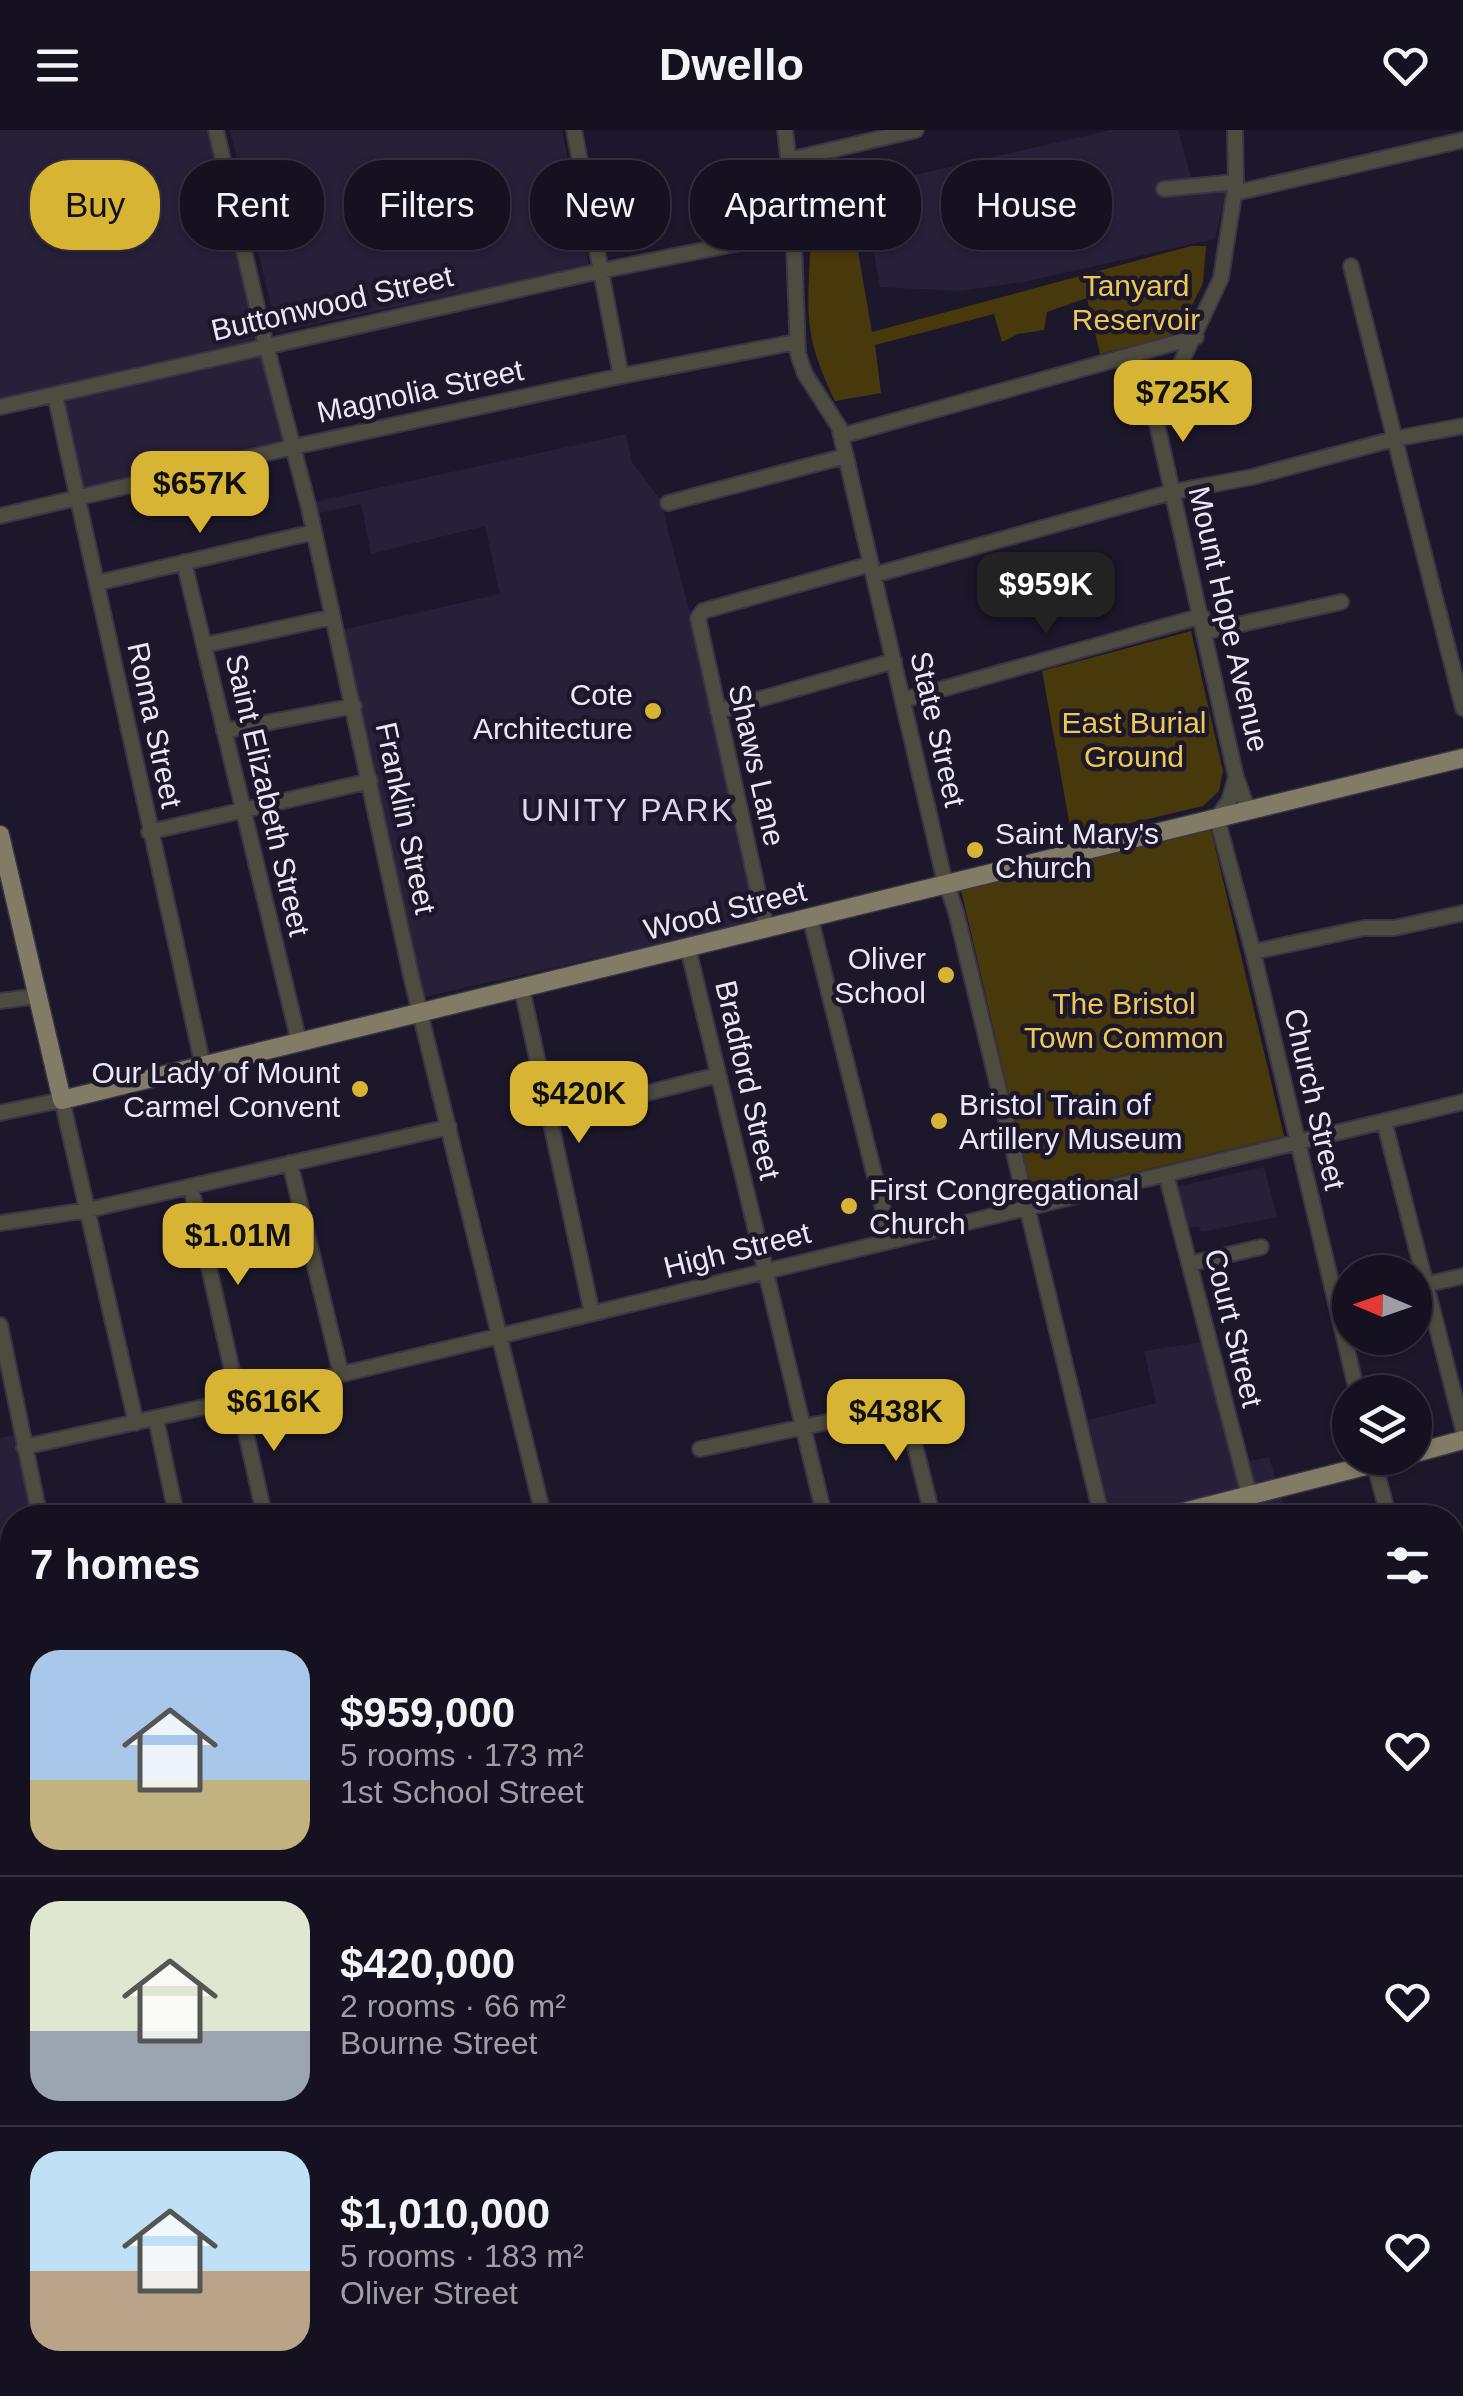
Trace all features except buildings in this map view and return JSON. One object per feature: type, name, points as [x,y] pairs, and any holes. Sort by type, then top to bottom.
[{"type":"main road","name":"Wood Street","points":[[62,1100],[1463,758]]},
{"type":"main road","points":[[0,835],[62,1100]]},
{"type":"main road","points":[[1432,1448],[1463,1440]]},
{"type":"main road","points":[[1213,1505],[1332,1472]]},
{"type":"street","name":"Franklin Street","points":[[216,130],[314,532],[421,1012],[541,1505]]},
{"type":"street","points":[[574,130],[620,376]]},
{"type":"street","name":"State Street","points":[[785,130],[789,160]]},
{"type":"street","points":[[789,160],[916,130]]},
{"type":"street","name":"Mount Hope Avenue","points":[[1235,130],[1235,188],[1222,278],[1157,418],[1236,777],[1248,810]]},
{"type":"street","points":[[1164,189],[1235,188],[1463,140]]},
{"type":"street","name":"Buttonwood Street","points":[[0,407],[704,250]]},
{"type":"street","name":"State Street","points":[[794,250],[796,342],[801,366],[836,419],[841,436],[1099,1505]]},
{"type":"street","points":[[1351,266],[1463,708]]},
{"type":"street","points":[[841,436],[1196,337]]},
{"type":"street","name":"Magnolia Street","points":[[0,516],[293,447],[796,342]]},
{"type":"street","name":"Roma Street","points":[[55,395],[203,1066]]},
{"type":"street","points":[[873,569],[1172,492],[1252,477],[1394,439],[1463,426]]},
{"type":"street","points":[[668,503],[846,456]]},
{"type":"street","points":[[97,583],[314,532]]},
{"type":"street","name":"Saint Elizabeth Street","points":[[184,562],[299,1042]]},
{"type":"street","name":"Shaws Lane","points":[[766,928],[697,624],[699,614],[873,569]]},
{"type":"street","points":[[903,700],[1204,624],[1341,602]]},
{"type":"street","points":[[205,646],[333,617]]},
{"type":"street","points":[[718,711],[894,660]]},
{"type":"street","points":[[224,732],[354,706]]},
{"type":"street","name":"Mount Hope Avenue","points":[[1217,818],[1230,801],[1236,777]]},
{"type":"street","points":[[149,832],[370,780]]},
{"type":"street","name":"Church Street","points":[[1217,818],[1253,952],[1296,1142],[1332,1268]]},
{"type":"street","points":[[1253,952],[1364,928],[1394,928],[1463,913]]},
{"type":"street","points":[[810,917],[891,1241]]},
{"type":"street","name":"Bradford Street","points":[[688,948],[822,1505]]},
{"type":"street","points":[[522,989],[592,1313]]},
{"type":"street","points":[[0,1002],[38,996]]},
{"type":"street","points":[[596,1106],[718,1075]]},
{"type":"street","points":[[62,1100],[136,1423]]},
{"type":"street","name":"Wood Street","points":[[0,1113],[62,1100]]},
{"type":"street","name":"High Street","points":[[24,1447],[240,1399],[1463,1102]]},
{"type":"street","points":[[1384,1121],[1413,1255]]},
{"type":"street","points":[[0,1223],[88,1210],[449,1126]]},
{"type":"street","points":[[290,1163],[341,1374]]},
{"type":"street","name":"Court Street","points":[[1166,1174],[1251,1505]]},
{"type":"street","points":[[191,1187],[262,1505]]},
{"type":"street","points":[[1189,1264],[1261,1246]]},
{"type":"street","points":[[1432,1283],[1463,1276]]},
{"type":"street","points":[[0,1326],[37,1505]]},
{"type":"street","points":[[1432,1326],[1463,1429]]},
{"type":"street","points":[[700,1449],[904,1402],[930,1505]]},
{"type":"street","points":[[156,1419],[174,1505]]},
{"type":"street","points":[[1378,1475],[1385,1505]]},
{"type":"shaded area","points":[[0,130],[209,130],[216,160],[180,160],[180,250],[239,250],[286,442],[79,490],[53,390],[0,400]]},
{"type":"shaded area","points":[[230,130],[562,130],[568,160],[530,160],[530,250],[586,250],[589,266],[277,332],[258,250],[324,250],[324,160],[237,160]]},
{"type":"shaded area","points":[[1111,130],[1178,130],[1192,181],[1229,179],[1215,239],[1024,282],[959,291],[880,287],[873,250],[921,250],[921,173],[941,169],[941,250],[1112,250],[1112,160],[980,160]]},
{"type":"shaded area","points":[[626,434],[632,462],[660,499],[693,625],[760,921],[424,997],[341,630],[500,594],[485,526],[371,554],[361,504],[315,514],[313,502]]},
{"type":"shaded area","points":[[1264,1167],[1277,1217],[1201,1232],[1199,1226],[1186,1229],[1175,1187]]},
{"type":"shaded area","points":[[1212,1335],[1244,1462],[1269,1457],[1283,1505],[1108,1505],[1088,1420],[1156,1403],[1144,1351],[1202,1342]]},
{"type":"shaded area","points":[[15,1435],[30,1505],[0,1505],[0,1438]]},
{"type":"green space","name":"Tanyard Reservoir","points":[[1191,246],[1206,246],[1203,283],[1178,334],[1100,354],[1087,298],[1047,312],[1044,330],[1018,334],[1002,342],[994,314],[875,345],[881,393],[835,401],[818,362],[808,303],[809,250],[858,250],[872,332]]},
{"type":"green space","name":"East Burial Ground","points":[[1191,631],[1223,771],[1219,791],[1203,806],[1072,837],[1042,671]]},
{"type":"green space","name":"The Bristol Town Common","points":[[1211,830],[1284,1136],[1033,1197],[961,890]]},
{"type":"place","name":"Cote Architecture","points":[[653,711]]},
{"type":"place","name":"Saint Mary's Church","points":[[975,850]]},
{"type":"place","name":"Oliver School","points":[[946,975]]},
{"type":"place","name":"Our Lady of Mount Carmel Convent","points":[[360,1089]]},
{"type":"place","name":"Bristol Train of Artillery Museum","points":[[939,1121]]},
{"type":"place","name":"First Congregational Church","points":[[849,1206]]},
{"type":"district","name":"UNITY PARK","points":[[628,810]]}]
